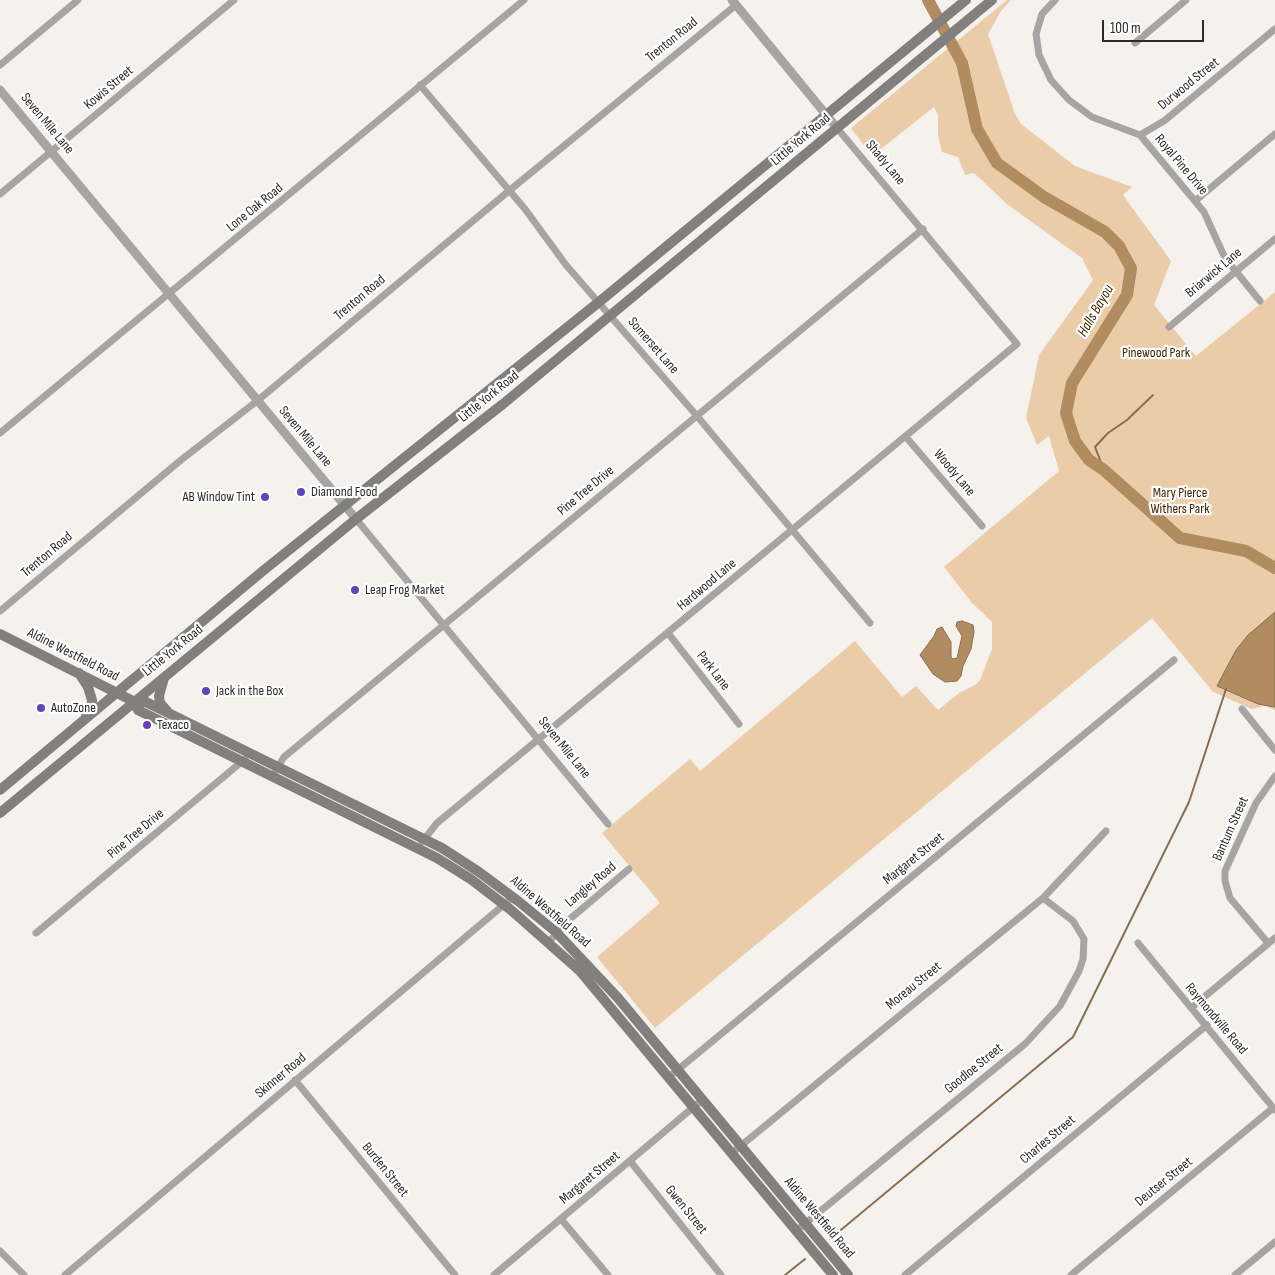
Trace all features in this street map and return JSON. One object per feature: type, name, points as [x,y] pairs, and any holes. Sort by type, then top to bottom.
[{"type":"main road","name":"Little York Road","points":[[0,790],[344,506],[599,302],[966,0]]},
{"type":"main road","name":"Little York Road","points":[[0,813],[133,701],[356,519],[503,404],[992,0]]},
{"type":"main road","name":"Aldine Westfield Road","points":[[0,634],[133,701],[146,702],[424,839],[479,872],[513,897],[556,932],[618,998],[848,1275]]},
{"type":"main road","points":[[78,672],[88,687],[92,700],[90,710],[81,723]]},
{"type":"main road","points":[[166,676],[159,696],[160,702],[171,714]]},
{"type":"main road","name":"Aldine Westfield Road","points":[[133,701],[138,710],[418,849],[472,880],[504,904],[576,967],[833,1275]]},
{"type":"main road","points":[[530,926],[538,917]]},
{"type":"main road","points":[[609,1005],[618,998]]},
{"type":"street","points":[[0,64],[78,0]]},
{"type":"street","name":"Kowis Street","points":[[0,194],[234,0]]},
{"type":"street","name":"Lone Oak Road","points":[[0,433],[524,0]]},
{"type":"street","name":"Royal Pine Drive","points":[[1055,0],[1049,5],[1038,22],[1036,42],[1039,55],[1051,80],[1059,90],[1092,117],[1140,135],[1211,223],[1220,248],[1236,272],[1260,301]]},
{"type":"street","points":[[1136,43],[1186,0]]},
{"type":"street","name":"Shady Lane","points":[[734,2],[1017,344]]},
{"type":"street","name":"Trenton Road","points":[[0,611],[181,460],[257,402],[734,2]]},
{"type":"street","name":"Durwood Street","points":[[1140,135],[1164,121],[1275,29]]},
{"type":"street","name":"Somerset Lane","points":[[420,85],[510,190],[558,256],[697,416],[870,623]]},
{"type":"street","name":"Seven Mile Lane","points":[[0,90],[608,824]]},
{"type":"street","points":[[1195,201],[1275,134]]},
{"type":"street","name":"Pine Tree Drive","points":[[272,777],[284,757],[923,229]]},
{"type":"street","name":"Briarwick Lane","points":[[1168,327],[1275,239]]},
{"type":"street","name":"Hardwood Lane","points":[[418,849],[437,823],[1017,344]]},
{"type":"street","name":"Woody Lane","points":[[906,437],[982,526]]},
{"type":"street","name":"Park Lane","points":[[668,633],[739,724]]},
{"type":"street","name":"Margaret Street","points":[[669,1077],[1174,660]]},
{"type":"street","points":[[1242,709],[1275,750]]},
{"type":"street","name":"Pine Tree Drive","points":[[36,933],[243,762],[249,752]]},
{"type":"street","name":"Bantum Street","points":[[1268,943],[1230,898],[1225,881],[1225,871],[1256,803],[1275,776]]},
{"type":"street","name":"Moreau Street","points":[[732,1153],[1043,898],[1106,831]]},
{"type":"street","name":"Langley Road","points":[[549,942],[556,932],[629,869]]},
{"type":"street","name":"Skinner Road","points":[[65,1275],[513,897]]},
{"type":"street","name":"Goodloe Street","points":[[796,1231],[1025,1044],[1060,1006],[1079,971],[1083,959],[1084,939],[1073,921],[1043,898]]},
{"type":"street","points":[[1191,1008],[1275,938]]},
{"type":"street","name":"Raymondville Road","points":[[1138,943],[1274,1109]]},
{"type":"street","name":"Charles Street","points":[[905,1275],[1207,1025]]},
{"type":"street","name":"Burden Street","points":[[296,1080],[455,1275]]},
{"type":"street","name":"Margaret Street","points":[[494,1275],[702,1100]]},
{"type":"street","name":"Deutser Street","points":[[1070,1275],[1274,1109]]},
{"type":"street","name":"Gwen Street","points":[[630,1161],[722,1275]]},
{"type":"street","points":[[560,1218],[608,1275]]},
{"type":"street","points":[[1236,1275],[1275,1242]]},
{"type":"street","points":[[0,1251],[24,1275]]},
{"type":"green space","points":[[1007,0],[1011,0],[1001,11],[988,34],[1015,114],[1021,124],[1075,166],[1132,187],[1123,195],[1171,261],[1154,305],[1196,356],[1275,292],[1275,710],[1264,706],[1252,709],[1213,692],[1152,618],[655,1028],[597,957],[660,903],[602,833],[690,759],[700,771],[855,641],[902,697],[916,686],[938,710],[959,693],[975,685],[980,680],[992,649],[992,622],[972,603],[944,567],[1059,471],[1049,436],[1037,445],[1026,418],[1039,355],[1093,280],[1082,258],[1008,205],[974,173],[965,175],[958,157],[942,152],[938,135],[938,115],[934,107],[872,156],[851,128]]},
{"type":"shaded area","points":[[1275,612],[1275,707],[1258,704],[1217,686],[1236,650],[1248,635]]},
{"type":"shaded area","points":[[962,621],[973,625],[974,632],[971,649],[963,666],[961,676],[957,681],[945,682],[933,674],[920,655],[937,629],[942,627],[951,642],[951,657],[953,659],[957,658],[962,636],[956,626],[957,622]]},
{"type":"waterway","name":"Halls Bayou","points":[[928,0],[962,63],[977,129],[997,163],[1044,197],[1105,232],[1119,246],[1131,268],[1127,295],[1072,383],[1066,413],[1075,441],[1089,460],[1104,470],[1180,538],[1246,551],[1275,568]]},
{"type":"waterway","points":[[1104,470],[1095,447],[1108,433],[1127,420],[1153,395]]},
{"type":"waterway","points":[[830,1239],[1073,1037],[1189,802],[1226,689]]},
{"type":"waterway","points":[[785,1275],[805,1259]]},
{"type":"place","name":"Diamond Food","points":[[301,492]]},
{"type":"place","name":"AB Window Tint","points":[[265,497]]},
{"type":"place","name":"Leap Frog Market","points":[[355,590]]},
{"type":"place","name":"Jack in the Box","points":[[206,691]]},
{"type":"place","name":"AutoZone","points":[[41,708]]},
{"type":"place","name":"Texaco","points":[[147,725]]},
{"type":"park label","name":"Pinewood Park","points":[[1156,353]]},
{"type":"park label","name":"Mary Pierce Withers Park","points":[[1180,502]]}]
